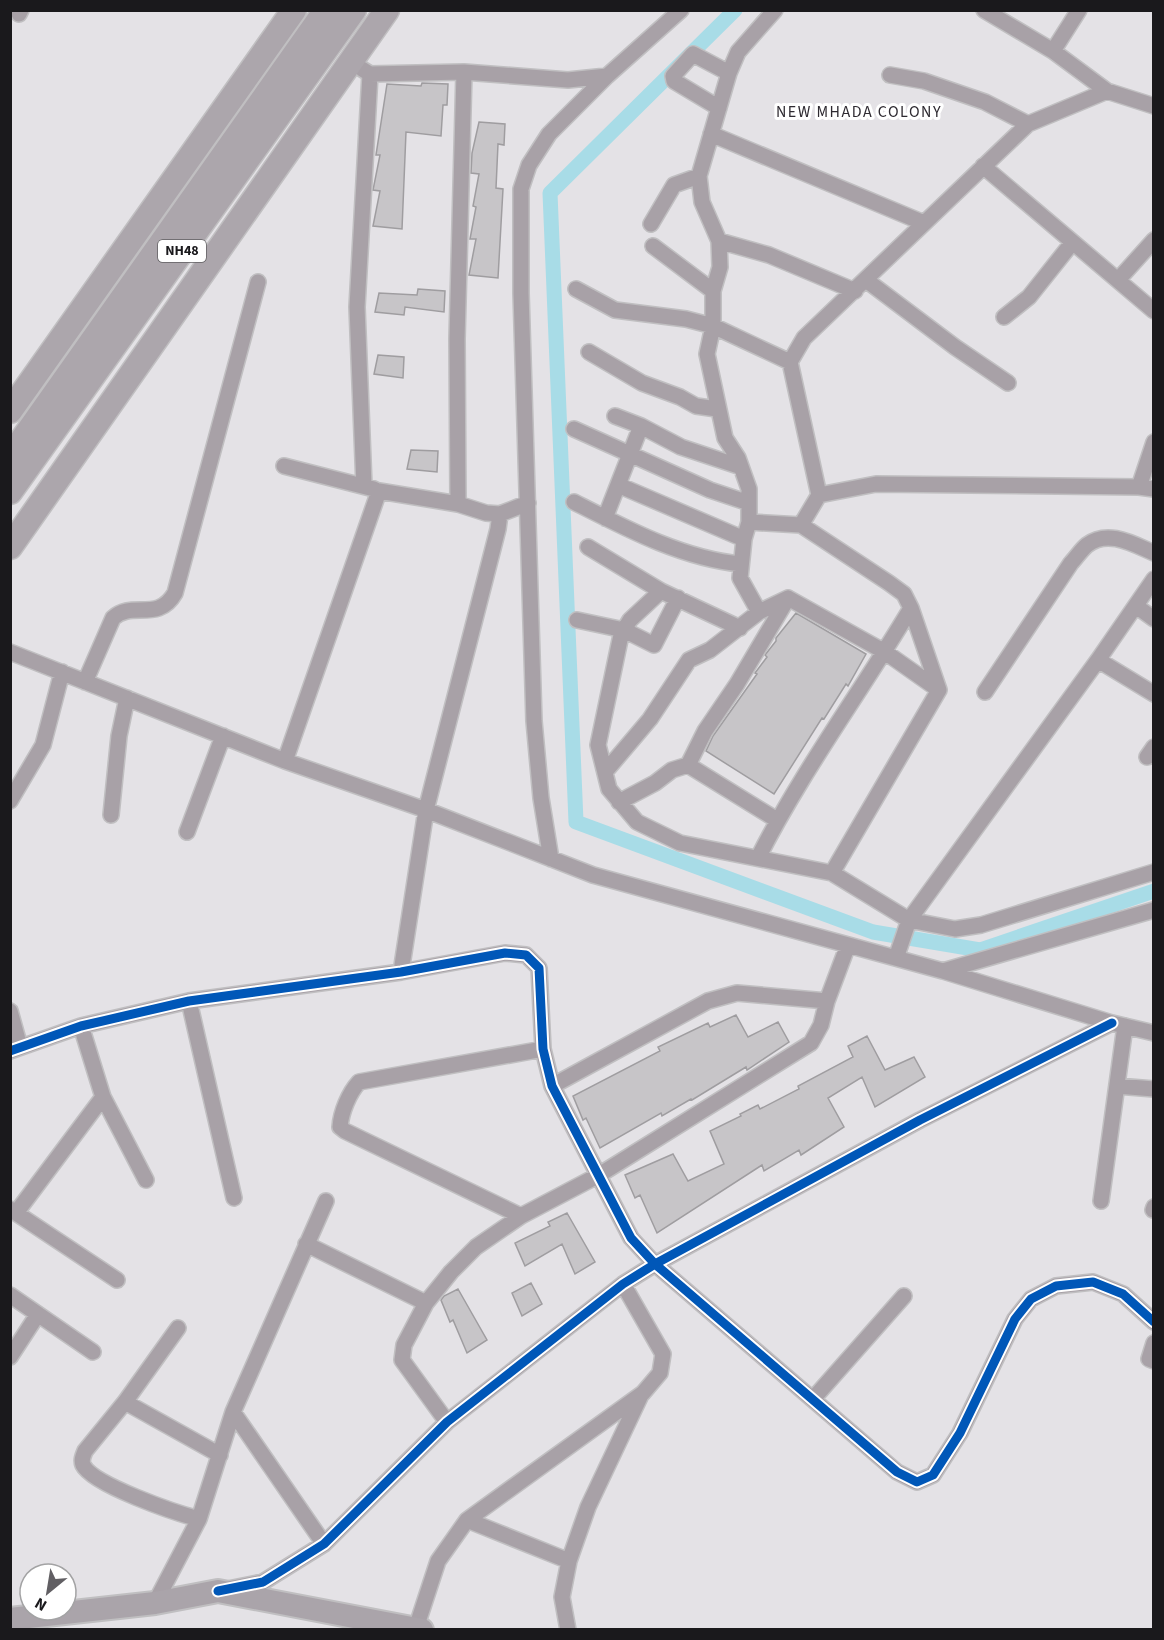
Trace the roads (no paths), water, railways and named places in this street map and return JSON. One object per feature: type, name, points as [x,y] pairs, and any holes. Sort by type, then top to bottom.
[{"type":"highway","points":[[10,411],[294,10]]},
{"type":"highway","name":"NH48","points":[[10,457],[326,10]]},
{"type":"highway","name":"NH48","points":[[10,492],[354,10]]},
{"type":"highway","points":[[10,547],[360,68],[387,10]]},
{"type":"main road","points":[[10,1619],[155,1603],[219,1592],[379,1626],[419,1629]]},
{"type":"street","points":[[551,859],[541,798],[534,721],[521,293],[521,189],[530,165],[549,134],[607,76],[681,10]]},
{"type":"street","points":[[759,612],[740,578],[744,539],[749,522],[749,489],[738,458],[725,438],[707,354],[713,326],[713,291],[720,267],[719,241],[702,202],[699,176],[729,73],[738,52],[775,10]]},
{"type":"street","points":[[1053,51],[1078,10]]},
{"type":"street","points":[[994,13],[1053,51],[1107,91],[1154,106]]},
{"type":"street","points":[[719,108],[674,81],[673,76],[693,54],[729,73]]},
{"type":"street","points":[[285,761],[372,488],[357,307],[360,68],[464,72],[568,80],[607,76]]},
{"type":"street","points":[[458,504],[457,339],[464,72]]},
{"type":"street","points":[[890,75],[924,81],[985,102],[1028,124]]},
{"type":"street","points":[[801,525],[819,495],[790,362],[804,338],[1028,124],[1107,91]]},
{"type":"street","points":[[711,134],[924,224]]},
{"type":"street","points":[[983,166],[1154,311]]},
{"type":"street","points":[[651,224],[674,185],[699,176]]},
{"type":"street","points":[[1118,280],[1154,240]]},
{"type":"street","points":[[719,241],[860,285],[1008,383]]},
{"type":"street","points":[[1004,317],[1029,297],[1072,243]]},
{"type":"street","points":[[653,246],[713,291]]},
{"type":"street","points":[[85,682],[113,618],[124,612],[157,610],[165,607],[176,593],[258,282]]},
{"type":"street","points":[[576,289],[615,310],[686,319],[713,326],[790,362]]},
{"type":"street","points":[[589,352],[642,383],[680,397],[696,406],[717,409]]},
{"type":"street","points":[[615,416],[641,426],[681,447],[741,467]]},
{"type":"street","points":[[605,518],[641,426]]},
{"type":"street","points":[[574,429],[710,490],[749,503]]},
{"type":"street","points":[[819,495],[876,484],[1146,488],[1154,442]]},
{"type":"street","points":[[284,466],[372,488],[458,504],[486,513],[500,514],[528,503]]},
{"type":"street","points":[[618,485],[744,539]]},
{"type":"street","points":[[574,502],[605,518],[687,553],[741,564]]},
{"type":"street","points":[[401,972],[426,810],[498,530],[500,514]]},
{"type":"street","points":[[749,522],[801,525],[904,594],[939,690],[832,873]]},
{"type":"street","points":[[985,692],[1071,563],[1087,545],[1101,539],[1117,538],[1154,553]]},
{"type":"street","points":[[588,546],[661,591],[740,628]]},
{"type":"street","points":[[897,955],[907,924],[1154,579]]},
{"type":"street","points":[[661,591],[630,620],[621,635],[598,745],[609,789],[637,822],[680,843],[832,873],[907,924],[955,929],[981,925],[1154,872]]},
{"type":"street","points":[[577,620],[624,630],[654,645],[678,598]]},
{"type":"street","points":[[788,598],[885,652],[939,690]]},
{"type":"street","points":[[605,772],[650,719],[689,660],[710,650],[759,612],[788,598]]},
{"type":"street","points":[[620,802],[655,783],[672,770],[688,765],[705,731],[737,684],[788,598]]},
{"type":"street","points":[[1136,606],[1154,619]]},
{"type":"street","points":[[758,858],[777,820],[885,652],[910,608]]},
{"type":"street","points":[[10,652],[285,761],[426,810],[593,875],[848,945],[897,955],[1119,1025],[1154,1033]]},
{"type":"street","points":[[1098,660],[1154,694]]},
{"type":"street","points":[[10,801],[43,745],[62,672]]},
{"type":"street","points":[[111,815],[119,736],[127,699]]},
{"type":"street","points":[[187,832],[223,736]]},
{"type":"street","points":[[688,765],[777,820]]},
{"type":"street","points":[[943,971],[1154,910]]},
{"type":"street","points":[[447,1422],[402,1360],[404,1345],[426,1303],[451,1272],[476,1247],[521,1216],[598,1175],[811,1044],[821,1025],[827,1001],[848,945]]},
{"type":"street","points":[[10,1011],[16,1049],[81,1026],[189,1001],[401,972],[505,953],[526,955],[539,968],[543,1049],[552,1086],[631,1238],[655,1264],[897,1472],[917,1482],[933,1475],[960,1433],[1015,1319],[1031,1299],[1056,1286],[1093,1282],[1123,1294],[1154,1322]]},
{"type":"street","points":[[552,1086],[708,1001],[737,993],[827,1001]]},
{"type":"street","points":[[189,1001],[234,1198]]},
{"type":"street","points":[[1101,1201],[1117,1086],[1119,1025]]},
{"type":"street","points":[[219,1592],[263,1581],[324,1545],[447,1422],[623,1284],[655,1264],[920,1120],[1119,1025]]},
{"type":"street","points":[[81,1026],[103,1097],[146,1180]]},
{"type":"street","points":[[521,1216],[345,1131],[340,1127],[341,1118],[354,1088],[359,1083],[543,1049]]},
{"type":"street","points":[[1117,1086],[1154,1089]]},
{"type":"street","points":[[103,1097],[14,1211],[117,1280]]},
{"type":"street","points":[[155,1603],[199,1519],[233,1412],[326,1201]]},
{"type":"street","points":[[306,1244],[426,1303]]},
{"type":"street","points":[[419,1629],[438,1561],[467,1520],[643,1393],[660,1373],[663,1353],[623,1284]]},
{"type":"street","points":[[10,1295],[93,1352]]},
{"type":"street","points":[[813,1399],[904,1296]]},
{"type":"street","points":[[10,1357],[38,1314]]},
{"type":"street","points":[[178,1328],[125,1402],[85,1451],[82,1464],[107,1483],[162,1509],[199,1519]]},
{"type":"street","points":[[1154,1343],[1149,1359],[1154,1361]]},
{"type":"street","points":[[568,1629],[562,1597],[569,1561],[588,1508],[643,1393]]},
{"type":"street","points":[[125,1402],[220,1455]]},
{"type":"street","points":[[233,1412],[324,1545]]},
{"type":"street","points":[[467,1520],[569,1561]]},
{"type":"waterway","points":[[735,10],[550,193],[576,822],[873,932],[980,950],[1154,891]]},
{"type":"district","name":"NEW MHADA COLONY","points":[[859,112]]}]
